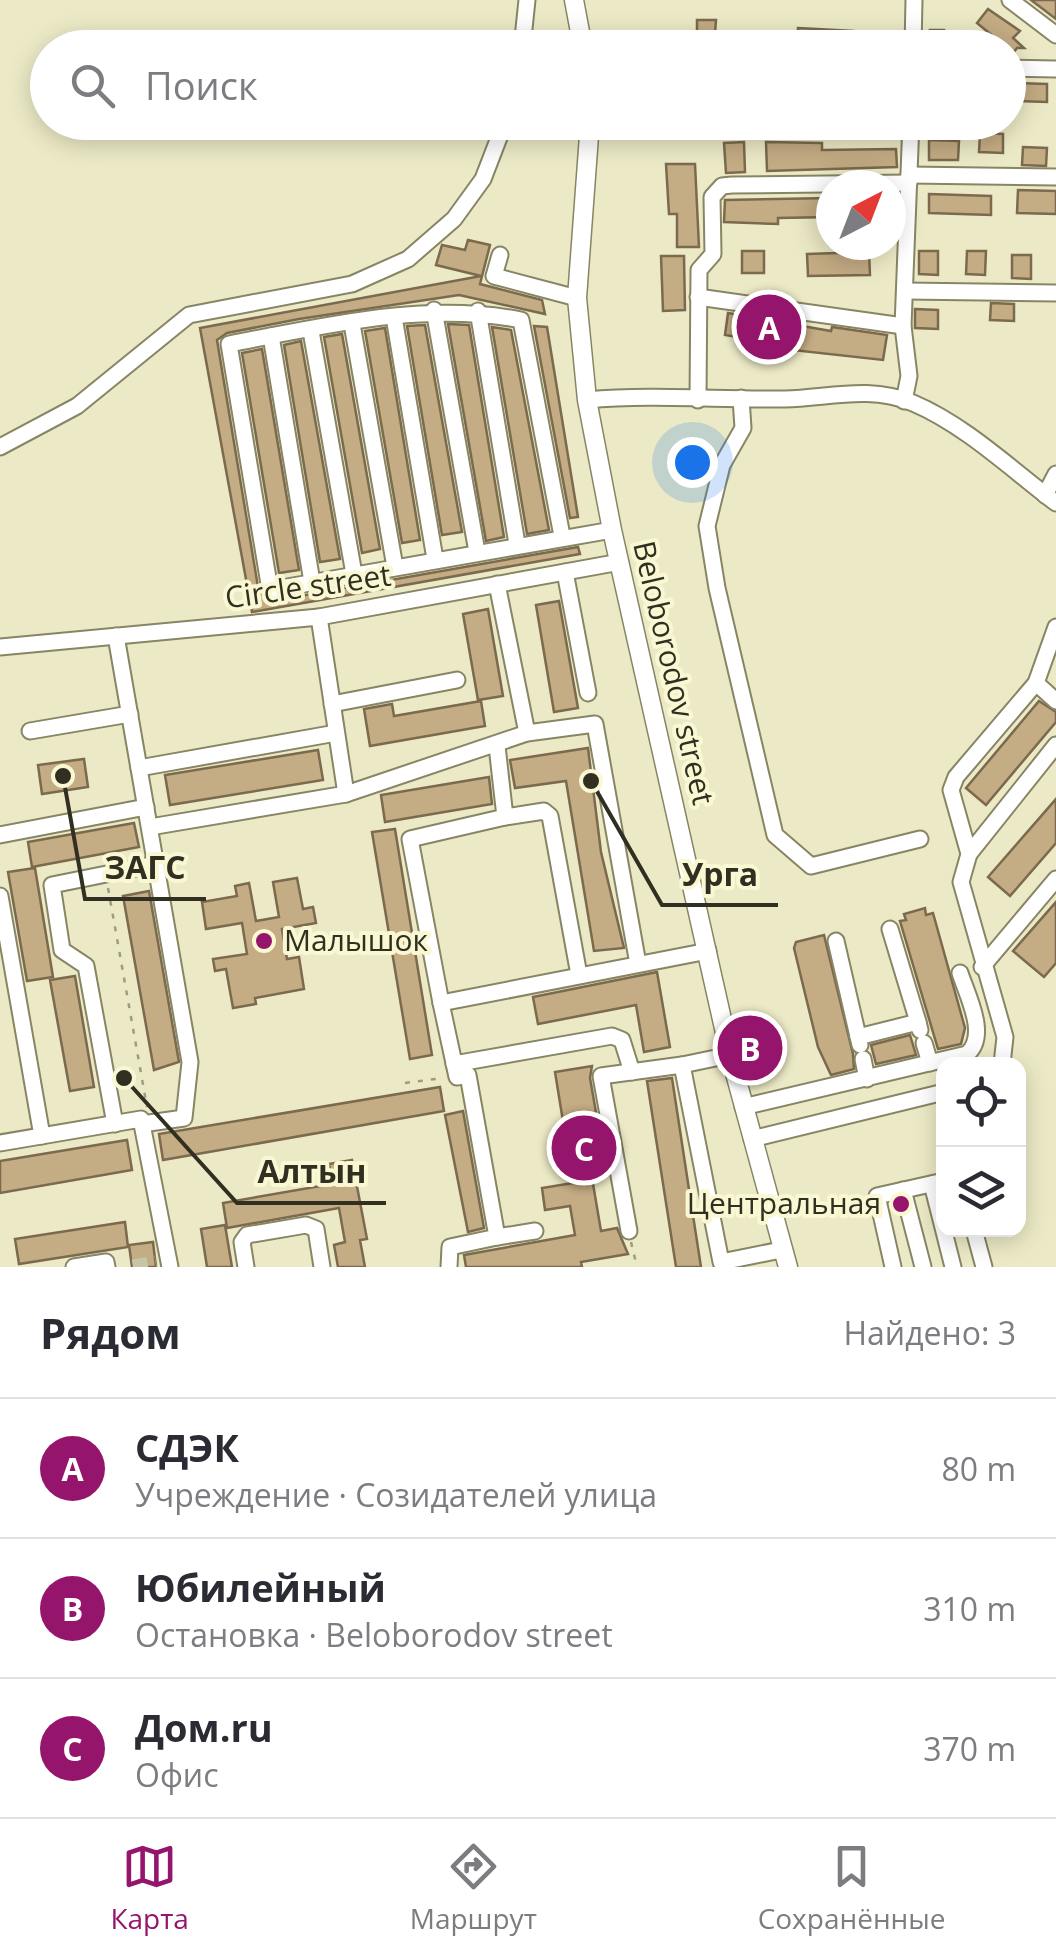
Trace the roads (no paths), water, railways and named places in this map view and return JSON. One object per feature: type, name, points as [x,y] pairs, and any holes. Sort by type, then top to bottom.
[{"type":"main road","points":[[574,0],[580,30]]},
{"type":"main road","name":"Beloborodov street","points":[[589,140],[577,298],[587,400],[612,530],[730,1055],[785,1259]]},
{"type":"street","points":[[524,30],[527,0]]},
{"type":"street","points":[[913,30],[914,0]]},
{"type":"street","points":[[1010,0],[1056,35]]},
{"type":"street","points":[[1026,68],[1056,68]]},
{"type":"street","points":[[0,447],[77,406],[189,315],[352,284],[408,258],[454,219],[483,179],[498,140]]},
{"type":"street","points":[[904,401],[909,376],[903,326],[910,140]]},
{"type":"street","points":[[698,400],[700,270],[713,254],[712,198],[722,186],[1056,177]]},
{"type":"street","points":[[500,255],[494,276],[577,298]]},
{"type":"street","points":[[906,291],[1056,293]]},
{"type":"street","points":[[698,297],[903,326]]},
{"type":"street","points":[[434,310],[477,552]]},
{"type":"street","points":[[562,536],[521,320],[478,311],[434,310],[229,344],[270,590],[612,530]]},
{"type":"street","points":[[478,311],[518,544]]},
{"type":"street","points":[[394,317],[435,559]]},
{"type":"street","points":[[352,324],[395,566]]},
{"type":"street","points":[[311,331],[354,574]]},
{"type":"street","points":[[271,336],[312,582]]},
{"type":"street","points":[[587,400],[634,396],[698,400],[866,392],[904,401],[972,439],[1050,499],[1056,474]]},
{"type":"street","points":[[741,398],[743,428],[716,480],[707,526],[717,588],[774,835],[811,866],[920,839]]},
{"type":"street","name":"Circle street","points":[[0,647],[319,617],[620,562]]},
{"type":"street","points":[[565,572],[588,693]]},
{"type":"street","points":[[497,584],[527,733]]},
{"type":"street","points":[[319,617],[346,794]]},
{"type":"street","points":[[968,854],[951,790],[1036,683],[1056,628]]},
{"type":"street","points":[[116,636],[190,1062],[184,1118],[146,1124]]},
{"type":"street","points":[[332,704],[457,680]]},
{"type":"street","points":[[1036,683],[1056,701]]},
{"type":"street","points":[[30,731],[130,714]]},
{"type":"street","points":[[150,827],[346,794],[527,733],[595,724],[638,964]]},
{"type":"street","points":[[139,768],[336,733]]},
{"type":"street","points":[[1003,1057],[1005,1037],[982,967],[961,882],[968,854],[1056,745]]},
{"type":"street","points":[[496,746],[505,818]]},
{"type":"street","points":[[0,835],[146,807]]},
{"type":"street","points":[[456,1070],[410,840],[544,811],[550,816],[579,975]]},
{"type":"street","points":[[115,1124],[86,966],[62,950],[52,885],[156,864]]},
{"type":"street","points":[[982,967],[1056,879]]},
{"type":"street","points":[[0,896],[42,1136]]},
{"type":"street","points":[[890,929],[930,1064]]},
{"type":"street","points":[[836,941],[868,1079]]},
{"type":"street","points":[[441,1003],[708,951]]},
{"type":"street","points":[[743,1107],[930,1064],[974,1048],[975,1021],[960,974]]},
{"type":"street","points":[[861,1047],[921,1031]]},
{"type":"street","points":[[456,1070],[612,1036],[622,1040],[632,1072]]},
{"type":"street","points":[[629,1231],[601,1076],[730,1055]]},
{"type":"street","points":[[682,1065],[721,1262],[785,1259]]},
{"type":"street","points":[[456,1070],[468,1075],[498,1237]]},
{"type":"street","points":[[752,1139],[936,1094]]},
{"type":"street","points":[[0,1142],[141,1120],[146,1124],[165,1264]]},
{"type":"street","points":[[893,1267],[876,1196],[936,1183]]},
{"type":"street","points":[[903,1190],[923,1267]]},
{"type":"street","points":[[246,1267],[242,1242],[246,1235],[306,1225],[316,1229],[322,1267]]},
{"type":"street","points":[[450,1267],[450,1248],[536,1231]]},
{"type":"street","points":[[948,1237],[953,1267]]},
{"type":"street","points":[[976,1237],[984,1267]]},
{"type":"street","points":[[74,1267],[106,1262],[107,1267]]},
{"type":"tunnel","points":[[133,1267],[156,1263]]},
{"type":"place","name":"СДЭК","points":[[769,327]]},
{"type":"place","name":"ЗАГС","points":[[63,776]]},
{"type":"place","name":"Урга","points":[[591,781]]},
{"type":"place","name":"Малышок","points":[[264,941]]},
{"type":"place","name":"Юбилейный","points":[[750,1048]]},
{"type":"place","name":"Алтын","points":[[124,1078]]},
{"type":"place","name":"Дом.ru","points":[[584,1148]]},
{"type":"place","name":"Центральная","points":[[901,1204]]}]
